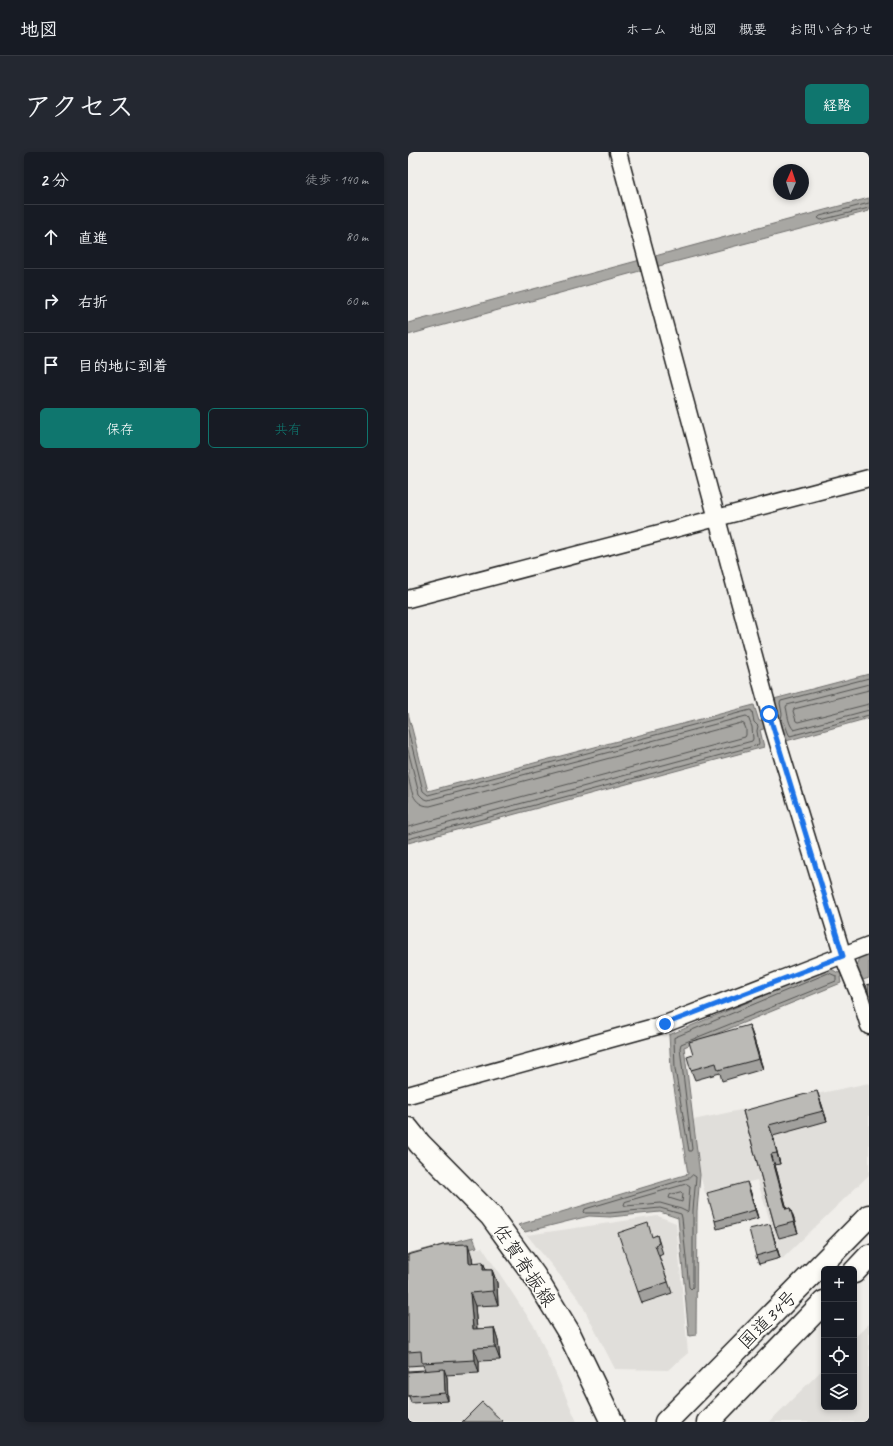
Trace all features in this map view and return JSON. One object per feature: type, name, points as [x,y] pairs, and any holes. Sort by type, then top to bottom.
[{"type":"main road","name":"佐賀脊振線","points":[[408,1129],[420,1144],[491,1216],[534,1275],[568,1331],[612,1422]]},
{"type":"main road","name":"国道34号","points":[[666,1422],[869,1216]]},
{"type":"main road","points":[[857,1269],[869,1256]]},
{"type":"main road","name":"国道34号","points":[[708,1422],[821,1305]]},
{"type":"street","points":[[618,152],[769,714],[845,961],[860,997],[869,1026]]},
{"type":"street","points":[[408,599],[869,478]]},
{"type":"street","points":[[408,1095],[665,1024],[845,961],[869,945]]},
{"type":"shaded area","points":[[869,1083],[869,1175],[782,1259],[757,1180],[705,1193],[700,1175],[693,1120]]},
{"type":"shaded area","points":[[658,1216],[676,1223],[688,1353],[668,1370],[615,1369],[579,1299],[527,1235]]},
{"type":"shaded area","points":[[482,1247],[536,1329],[577,1422],[408,1422],[408,1268]]},
{"type":"shaded area","points":[[869,1324],[869,1422],[769,1422],[821,1371],[821,1410],[857,1410],[857,1335]]},
{"type":"water","points":[[869,198],[869,211],[636,272],[408,335],[408,323]]},
{"type":"water","points":[[869,674],[869,718],[786,741],[781,724],[760,730],[764,747],[408,843],[408,713],[428,791],[754,705],[759,721],[779,715],[774,699]]},
{"type":"water","points":[[869,951],[869,978],[863,980],[858,974],[840,977],[841,983],[684,1047],[700,1175],[697,1211],[696,1335],[689,1336],[678,1218],[660,1212],[610,1217],[589,1216],[525,1232],[518,1225],[688,1174],[671,1069],[669,1035],[830,968],[838,973],[856,967],[860,954]]},
{"type":"water","points":[[473,1237],[477,1247],[408,1266],[408,1254]]},
{"type":"building","points":[[869,984],[869,996],[866,985]]},
{"type":"building","points":[[749,1025],[759,1059],[718,1070],[716,1063],[691,1070],[687,1057],[693,1055],[689,1042]]},
{"type":"building","points":[[817,1091],[823,1111],[769,1125],[777,1153],[771,1154],[786,1209],[790,1208],[794,1222],[775,1227],[743,1111]]},
{"type":"building","points":[[747,1182],[755,1210],[715,1221],[707,1193]]},
{"type":"building","points":[[648,1223],[652,1237],[657,1235],[659,1243],[655,1245],[668,1282],[638,1292],[618,1233]]},
{"type":"building","points":[[770,1224],[777,1250],[756,1256],[749,1229]]},
{"type":"building","points":[[468,1244],[469,1263],[483,1262],[483,1270],[492,1270],[493,1291],[470,1293],[473,1329],[494,1328],[495,1347],[474,1348],[475,1360],[422,1363],[421,1351],[408,1352],[408,1255],[443,1245]]},
{"type":"building","points":[[444,1369],[445,1393],[408,1396],[408,1372]]},
{"type":"building","points":[[482,1402],[502,1421],[462,1422]]},
{"type":"route","points":[[665,1024],[843,956],[769,714]]}]
